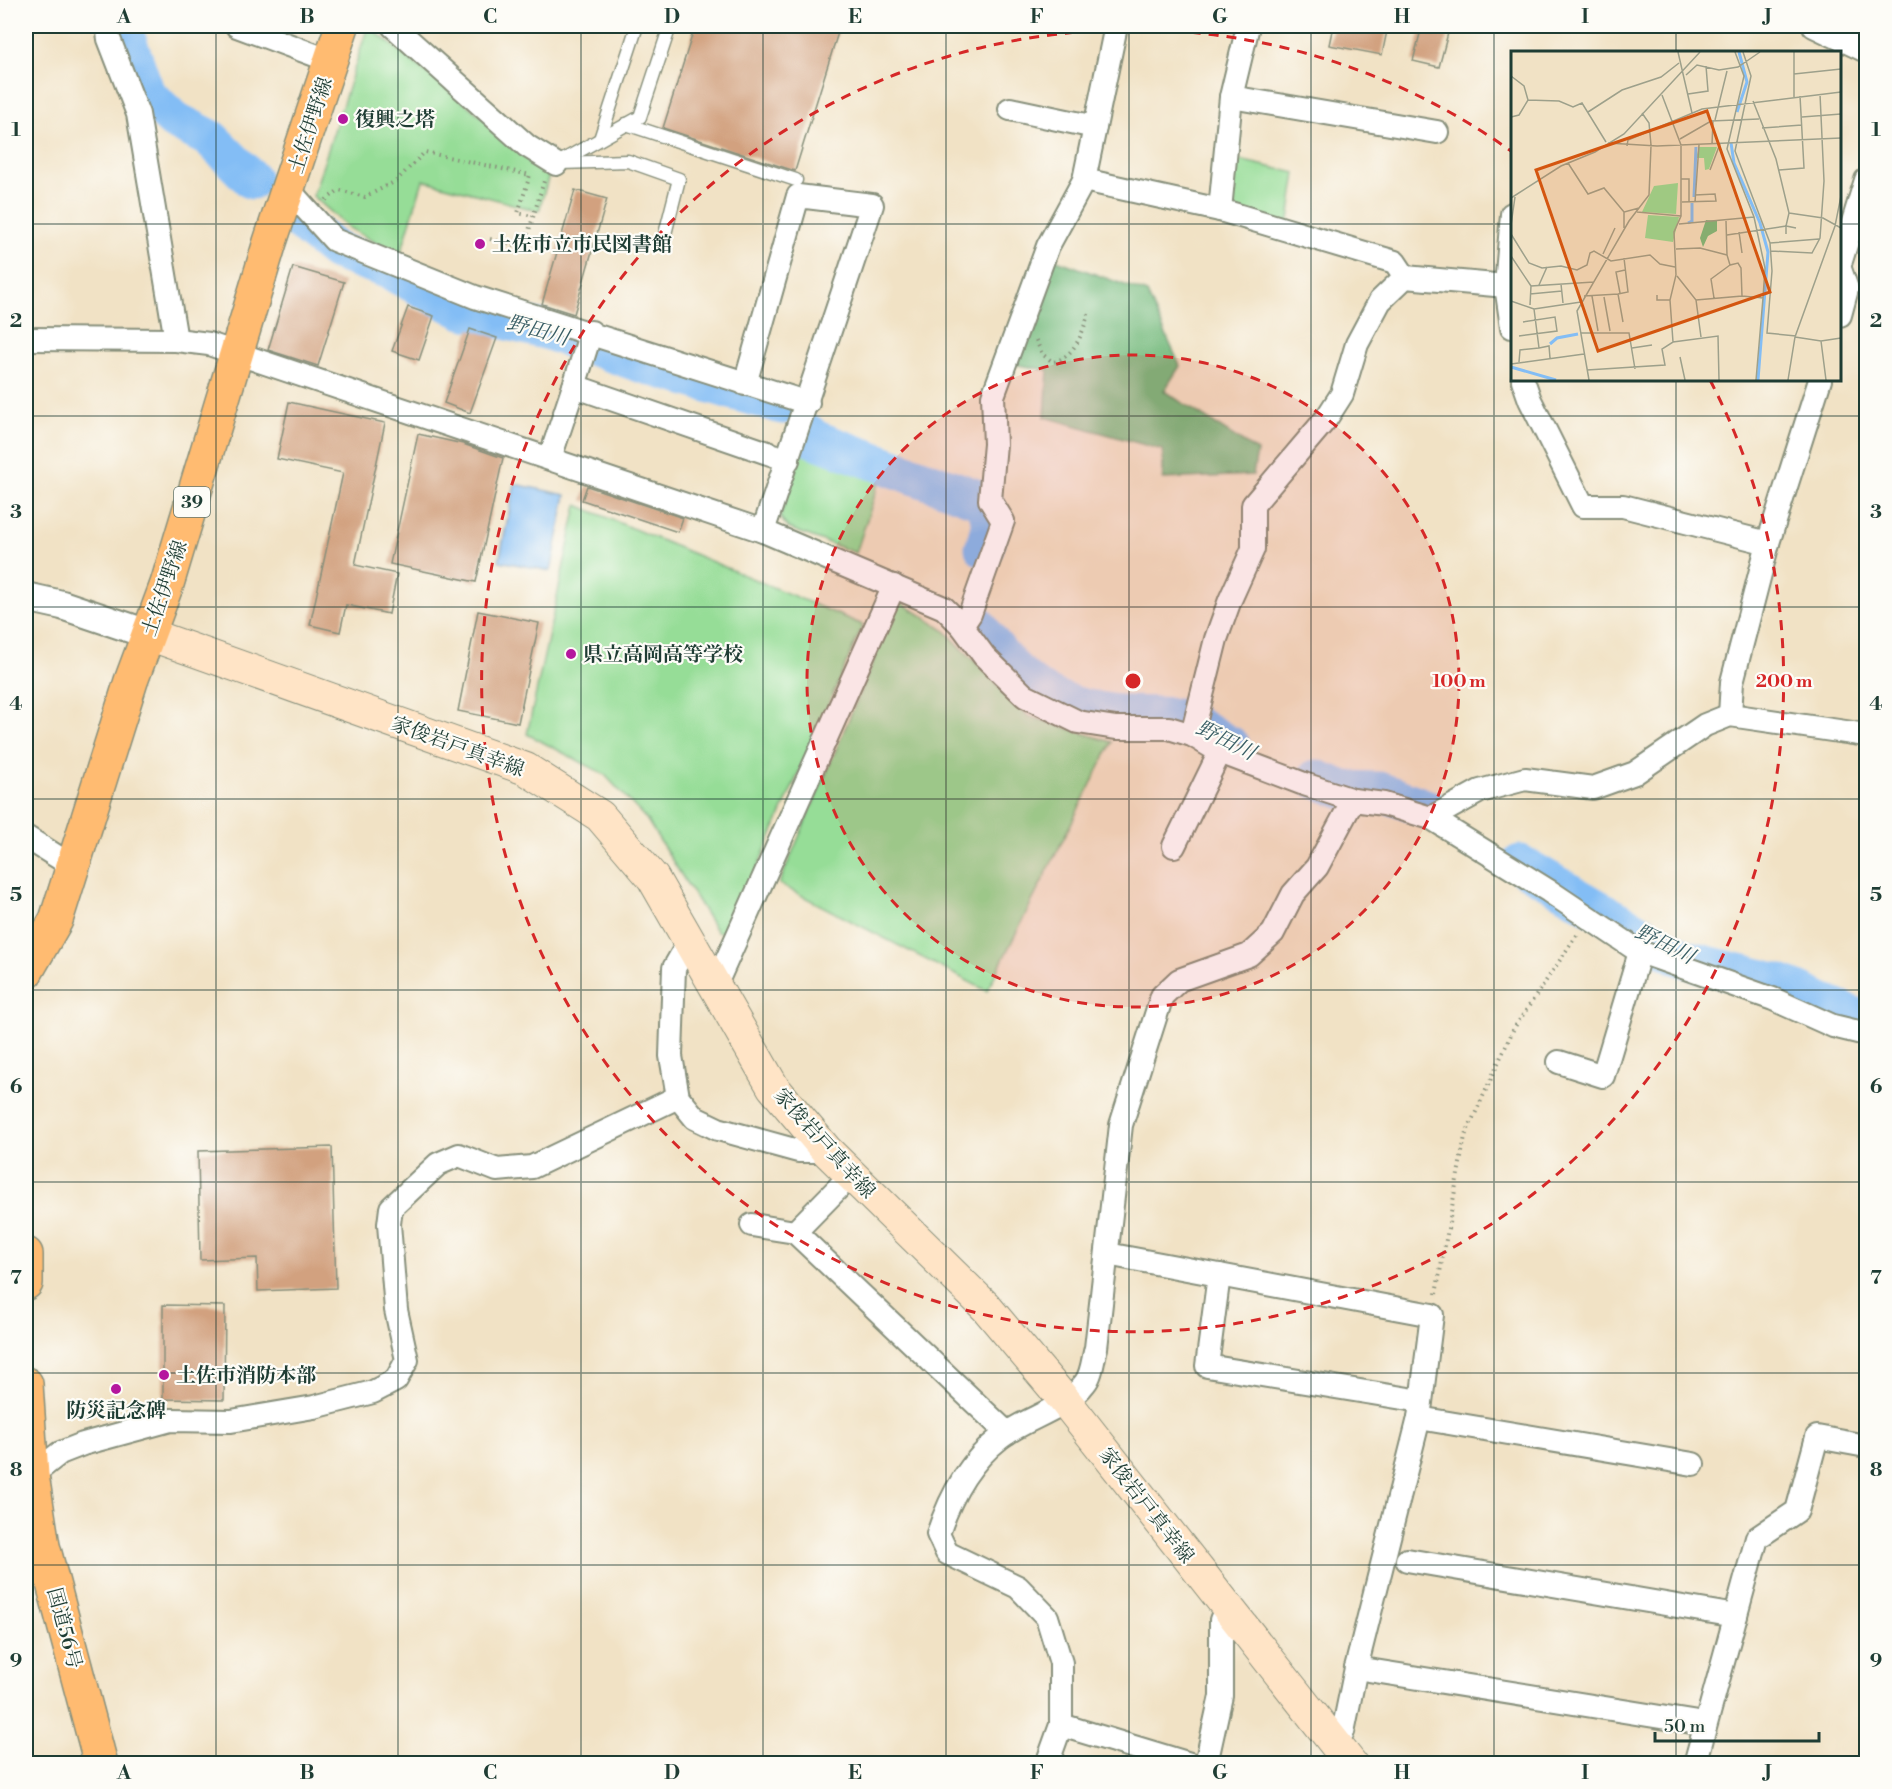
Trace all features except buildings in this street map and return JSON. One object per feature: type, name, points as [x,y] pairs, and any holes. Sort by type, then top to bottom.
[{"type":"main road","name":"土佐伊野線","points":[[26,972],[56,921],[148,634],[167,584],[237,351],[299,201],[331,61],[342,26]]},
{"type":"main road","name":"家俊岩戸真幸線","points":[[148,634],[526,769],[600,816],[653,878],[716,984],[773,1087],[827,1151],[986,1306],[1066,1402],[1343,1753]]},
{"type":"main road","points":[[26,1254],[26,1283]]},
{"type":"main road","name":"国道56号","points":[[26,1384],[32,1475],[43,1546],[101,1764]]},
{"type":"street","points":[[107,26],[109,39],[138,114],[176,340]]},
{"type":"street","points":[[237,26],[331,61]]},
{"type":"street","points":[[393,26],[527,146],[553,162]]},
{"type":"street","points":[[962,626],[970,614],[1003,521],[990,500],[995,444],[993,396],[1048,246],[1084,180],[1116,26]]},
{"type":"street","points":[[1220,210],[1231,97],[1248,26]]},
{"type":"street","points":[[1814,26],[1866,51]]},
{"type":"street","points":[[1231,97],[1437,132]]},
{"type":"street","points":[[1010,109],[1095,128]]},
{"type":"street","points":[[1084,180],[1220,210],[1395,262],[1405,278]]},
{"type":"street","points":[[1841,258],[1866,180]]},
{"type":"street","points":[[745,384],[798,196],[872,205],[764,531]]},
{"type":"street","points":[[299,201],[334,240],[475,297],[591,332],[808,403]]},
{"type":"street","points":[[1511,226],[1506,286],[1511,320]]},
{"type":"street","points":[[1841,274],[1847,289],[1841,308]]},
{"type":"street","points":[[1192,735],[1216,639],[1230,600],[1253,549],[1253,505],[1326,419],[1342,394],[1357,344],[1380,302],[1405,278],[1506,286]]},
{"type":"street","points":[[550,458],[591,332]]},
{"type":"street","points":[[26,339],[176,340],[237,351],[764,531],[944,608],[962,626],[984,656],[1025,696],[1078,722],[1116,728],[1169,729],[1192,735],[1220,752],[1353,800],[1384,804],[1431,818],[1549,891],[1640,952],[1773,999],[1833,1026],[1866,1034]]},
{"type":"street","points":[[1523,381],[1583,506],[1623,506],[1768,543]]},
{"type":"street","points":[[1730,715],[1732,682],[1768,543],[1820,381]]},
{"type":"street","points":[[574,386],[788,460]]},
{"type":"street","points":[[716,984],[894,586]]},
{"type":"street","points":[[26,597],[62,605],[148,634]]},
{"type":"street","points":[[1431,818],[1480,791],[1525,779],[1593,788],[1635,773],[1706,725],[1730,715],[1866,735]]},
{"type":"street","points":[[1174,846],[1220,752]]},
{"type":"street","points":[[1047,1764],[1061,1725],[1061,1663],[1047,1617],[1018,1587],[947,1553],[938,1534],[947,1505],[976,1459],[1007,1433],[1066,1402],[1087,1382],[1096,1348],[1121,1125],[1162,996],[1179,980],[1249,955],[1273,933],[1293,894],[1317,867],[1353,800]]},
{"type":"street","points":[[26,837],[72,866]]},
{"type":"street","points":[[689,942],[674,968],[671,1056],[678,1097],[694,1118],[718,1129],[798,1151],[827,1151]]},
{"type":"street","points":[[1559,1062],[1603,1076],[1640,952]]},
{"type":"street","points":[[32,1475],[60,1453],[83,1444],[171,1420],[231,1421],[314,1407],[374,1392],[396,1380],[407,1360],[396,1310],[389,1224],[391,1208],[438,1164],[459,1155],[497,1170],[532,1167],[678,1097]]},
{"type":"street","points":[[795,1232],[851,1175]]},
{"type":"street","points":[[752,1225],[795,1232],[1007,1433]]},
{"type":"street","points":[[1107,1254],[1432,1315],[1420,1409],[1356,1668],[1342,1732],[1343,1753]]},
{"type":"street","points":[[1219,1275],[1207,1366],[1694,1464]]},
{"type":"street","points":[[1695,1764],[1704,1724],[1757,1538],[1797,1511],[1817,1437],[1866,1446]]},
{"type":"street","points":[[1407,1560],[1736,1616]]},
{"type":"street","points":[[1206,1764],[1221,1696],[1221,1620],[1227,1606]]},
{"type":"street","points":[[1356,1668],[1704,1724]]},
{"type":"street","points":[[1061,1725],[1190,1764]]},
{"type":"lane","points":[[600,139],[637,26]]},
{"type":"lane","points":[[553,162],[640,117],[670,26]]},
{"type":"lane","points":[[626,124],[796,180]]},
{"type":"lane","points":[[553,162],[628,162],[679,179],[665,234]]},
{"type":"path","points":[[299,201],[339,190],[365,197],[396,181],[425,152],[530,175],[518,213],[533,216]]},
{"type":"path","points":[[490,239],[524,247],[553,162]]},
{"type":"path","points":[[1029,298],[1033,333],[1042,354],[1053,362],[1062,360],[1071,353],[1086,323],[1089,310]]},
{"type":"path","points":[[1432,1315],[1465,1136],[1514,1028],[1588,919]]},
{"type":"green space","points":[[368,26],[550,171],[539,211],[423,180],[400,256],[349,228],[313,196]]},
{"type":"green space","points":[[1235,159],[1296,173],[1288,226],[1228,208]]},
{"type":"green space","points":[[1054,259],[1147,293],[1180,366],[1164,391],[1257,451],[1253,475],[1163,479],[1163,450],[1045,417],[1048,370],[1012,364]]},
{"type":"green space","points":[[806,440],[883,470],[856,553],[788,528],[780,517]]},
{"type":"green space","points":[[577,505],[863,625],[729,933],[717,932],[647,820],[604,774],[527,734]]},
{"type":"green space","points":[[899,601],[944,630],[1028,716],[1112,742],[987,991],[779,884]]},
{"type":"water","points":[[515,484],[566,495],[551,571],[499,561]]},
{"type":"waterway","name":"野田川","points":[[122,26],[146,94],[174,120],[211,139],[252,180]]},
{"type":"waterway","name":"野田川","points":[[298,220],[336,251],[389,270],[463,310],[549,331],[643,364],[782,405]]},
{"type":"waterway","name":"野田川","points":[[809,434],[814,439],[981,500],[990,518],[984,548]]},
{"type":"waterway","name":"野田川","points":[[975,622],[992,645],[1023,678],[1056,699],[1100,711],[1180,719],[1231,746]]},
{"type":"waterway","name":"野田川","points":[[1316,779],[1344,790],[1379,791],[1431,810]]},
{"type":"waterway","name":"野田川","points":[[1520,864],[1679,956],[1777,983],[1866,1020]]},
{"type":"place","name":"復興之塔","points":[[343,119]]},
{"type":"place","name":"土佐市立市民図書館","points":[[480,244]]},
{"type":"place","name":"県立高岡高等学校","points":[[571,654]]},
{"type":"place","name":"土佐市消防本部","points":[[164,1375]]},
{"type":"place","name":"防災記念碑","points":[[116,1389]]}]
